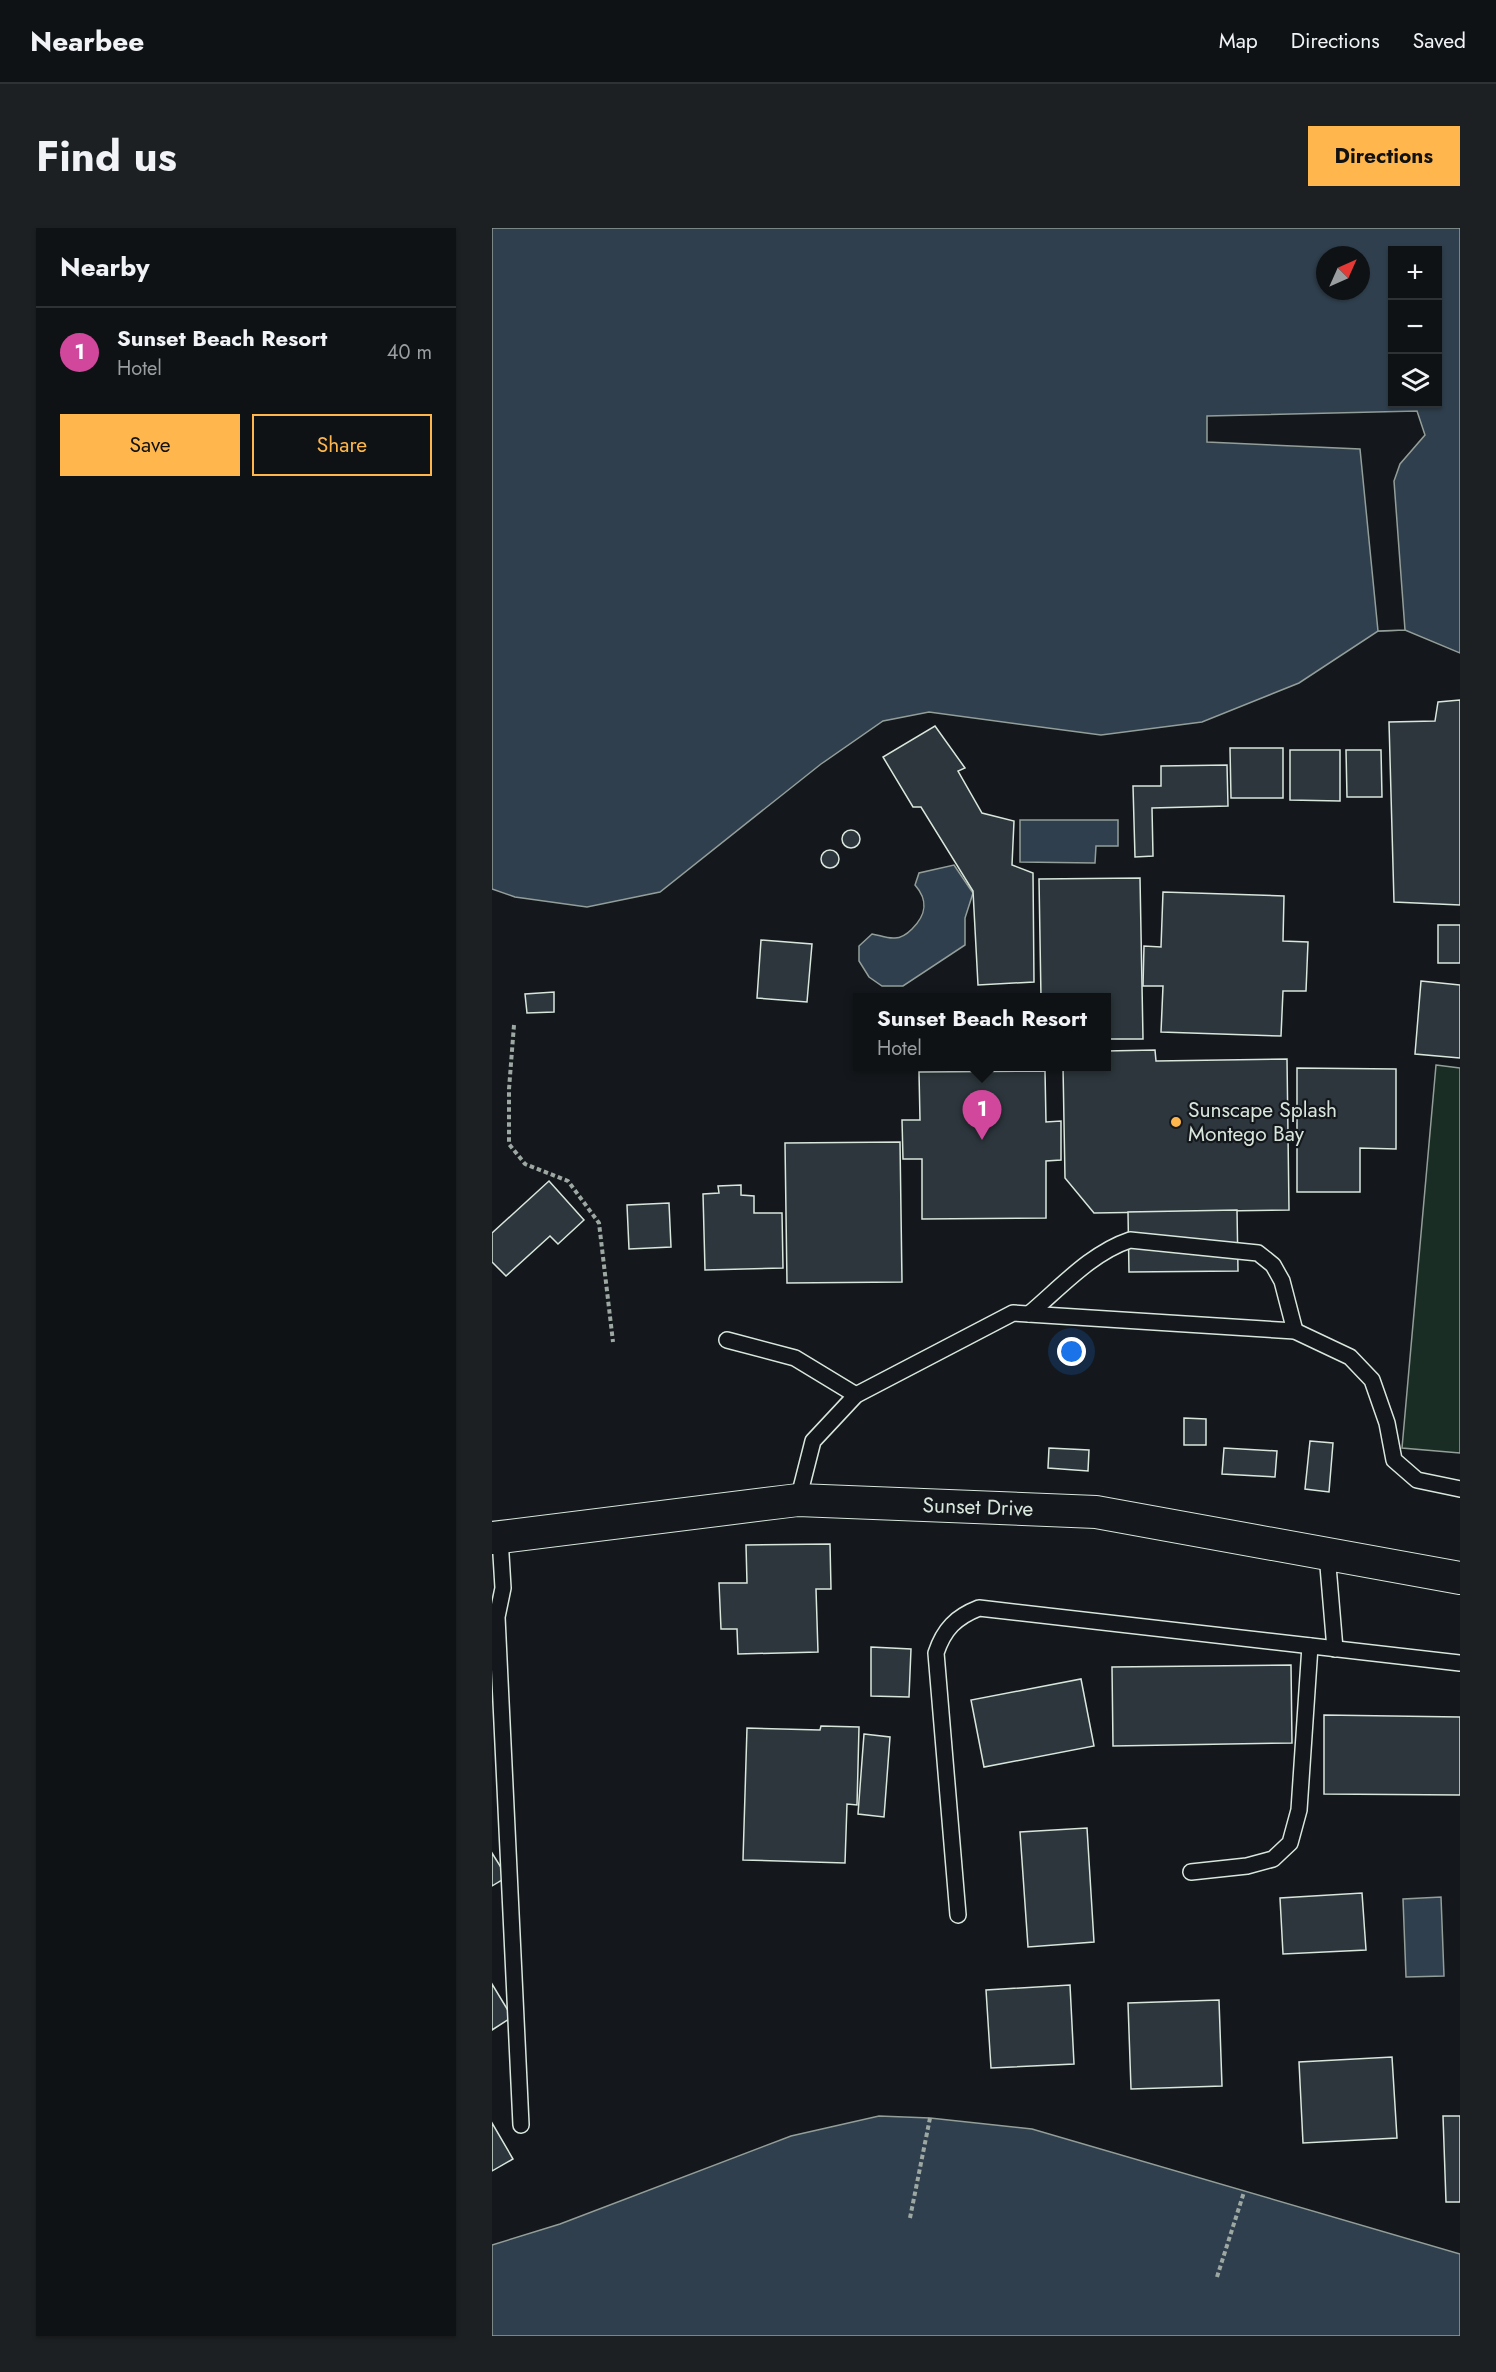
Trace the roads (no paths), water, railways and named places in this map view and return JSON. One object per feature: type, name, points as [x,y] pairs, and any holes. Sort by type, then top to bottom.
[{"type":"street","name":"Sunset Drive","points":[[496,1538],[798,1500],[1096,1512],[1460,1578]]},
{"type":"lane","points":[[1029,1314],[1098,1256],[1115,1245],[1130,1240],[1258,1253],[1273,1264],[1282,1281],[1295,1331]]},
{"type":"lane","points":[[798,1500],[813,1441],[856,1395],[1013,1313],[1295,1331],[1350,1357],[1372,1380],[1387,1423],[1394,1460],[1417,1480],[1460,1489]]},
{"type":"lane","points":[[727,1340],[795,1358],[856,1395]]},
{"type":"lane","points":[[496,1538],[503,1588],[497,1617],[521,2126]]},
{"type":"lane","points":[[1328,1554],[1335,1649]]},
{"type":"lane","points":[[958,1915],[936,1653],[941,1637],[951,1624],[964,1614],[979,1608],[1460,1663]]},
{"type":"lane","points":[[1191,1872],[1247,1866],[1273,1859],[1290,1843],[1299,1810],[1310,1646]]},
{"type":"water","points":[[492,228],[1460,228],[1460,653],[1405,630],[1378,631],[1299,683],[1202,722],[1101,735],[929,712],[883,721],[821,764],[660,892],[587,907],[515,897],[492,889]]},
{"type":"water","points":[[1020,820],[1118,820],[1118,846],[1096,846],[1095,863],[1020,862]]},
{"type":"water","points":[[954,865],[973,893],[965,918],[965,945],[903,986],[882,986],[869,977],[859,961],[859,946],[872,934],[895,938],[910,931],[917,924],[924,908],[924,902],[915,885],[919,873]]},
{"type":"water","points":[[1441,1897],[1444,1976],[1406,1977],[1403,1899]]},
{"type":"water","points":[[879,2116],[930,2118],[1032,2129],[1460,2254],[1460,2336],[492,2336],[492,2245],[560,2224],[791,2136]]},
{"type":"place","name":"Sunscape Splash Montego Bay","points":[[1176,1122]]},
{"type":"place","name":"Sunset Beach Resort","points":[[982,1140]]}]
